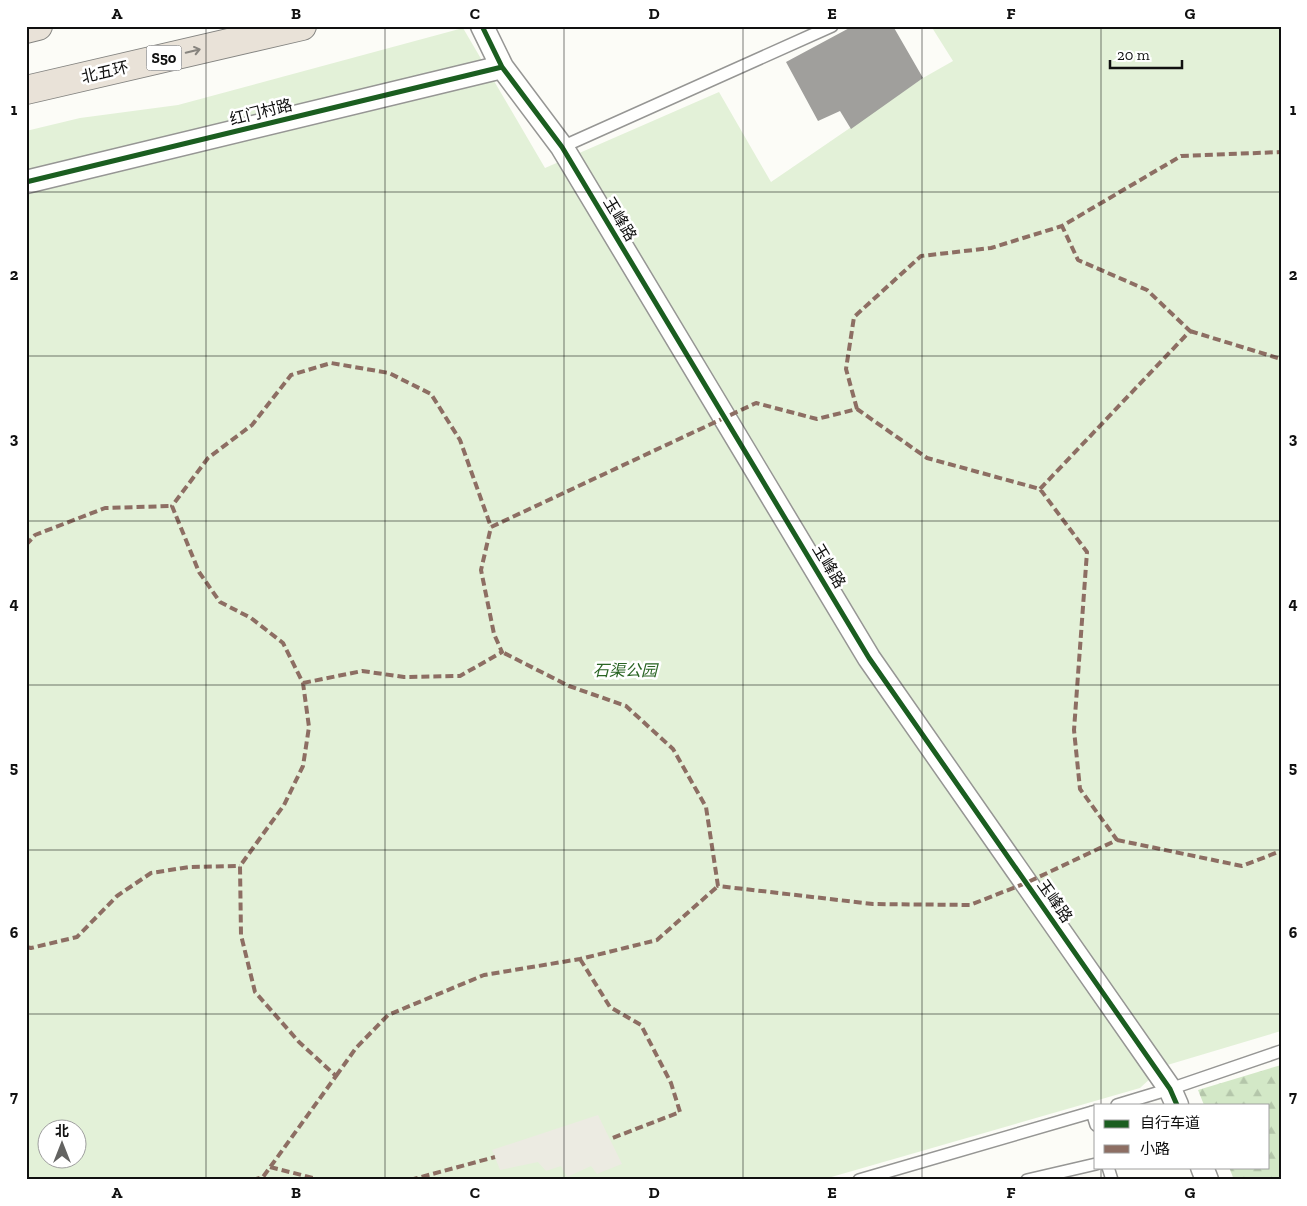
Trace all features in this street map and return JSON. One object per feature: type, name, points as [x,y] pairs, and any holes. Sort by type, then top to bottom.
[{"type":"highway","points":[[26,29],[38,26]]},
{"type":"highway","name":"北五环","points":[[26,90],[302,26]]},
{"type":"street","name":"玉峰路","points":[[482,26],[502,67],[562,147],[869,658],[1174,1097]]},
{"type":"street","name":"红门村路","points":[[26,182],[502,67]]},
{"type":"street","points":[[1202,1168],[1206,1180]]},
{"type":"lane","points":[[562,147],[832,26]]},
{"type":"lane","points":[[1124,1104],[1174,1097],[1281,1051]]},
{"type":"lane","points":[[860,1180],[1094,1112]]},
{"type":"lane","points":[[1027,1180],[1094,1164]]},
{"type":"lane","points":[[1108,1168],[1112,1180]]},
{"type":"green space","name":"石渠公园","points":[[931,26],[1281,26],[1281,1031],[1164,1066],[1140,1088],[821,1180],[26,1180],[26,131],[80,118],[178,105],[463,28],[545,168],[719,92],[771,182],[923,78],[953,61]]},
{"type":"green space","points":[[1281,1065],[1281,1180],[1234,1180],[1229,1168],[1270,1168],[1270,1104],[1204,1104],[1198,1090]]},
{"type":"shaded area","points":[[598,1115],[622,1164],[597,1174],[591,1166],[567,1177],[561,1166],[546,1171],[538,1162],[500,1170],[492,1150]]},
{"type":"building","points":[[853,26],[893,26],[923,78],[851,129],[840,111],[818,121],[786,62]]},
{"type":"marked path","points":[[1040,489],[1190,331],[1147,290],[1078,260],[1062,226],[1181,156],[1281,152]]},
{"type":"marked path","points":[[857,409],[846,369],[854,317],[921,256],[991,248],[1062,226]]},
{"type":"marked path","points":[[1190,331],[1281,359]]},
{"type":"marked path","points":[[252,1180],[263,1177],[336,1076],[299,1042],[255,992],[241,935],[240,866],[284,805],[303,766],[309,727],[303,683],[283,643],[251,618],[220,602],[199,572],[172,506],[208,458],[252,425],[291,375],[331,363],[389,373],[431,394],[460,440],[491,527],[756,403],[817,419],[857,409],[927,458],[1040,489],[1087,552],[1074,730],[1080,789],[1117,840],[1026,883],[970,905],[873,904],[718,886],[706,807],[673,749],[626,706],[569,686],[502,652]]},
{"type":"marked path","points":[[26,545],[35,535],[105,508],[172,506]]},
{"type":"marked path","points":[[303,683],[362,671],[404,677],[460,676],[502,652],[494,634],[481,570],[491,527]]},
{"type":"marked path","points":[[1117,840],[1242,866],[1281,851]]},
{"type":"marked path","points":[[26,947],[31,948],[77,937],[117,896],[151,873],[189,867],[240,866]]},
{"type":"marked path","points":[[336,1076],[356,1048],[388,1015],[484,975],[580,959],[657,940],[718,886]]},
{"type":"marked path","points":[[580,959],[610,1007],[641,1025],[671,1083],[680,1112],[610,1139]]},
{"type":"marked path","points":[[410,1180],[495,1157]]},
{"type":"marked path","points":[[270,1167],[321,1180]]},
{"type":"cycle path","points":[[482,26],[502,67],[562,147],[869,658],[1170,1089],[1177,1104]]},
{"type":"cycle path","points":[[26,182],[502,67]]}]
